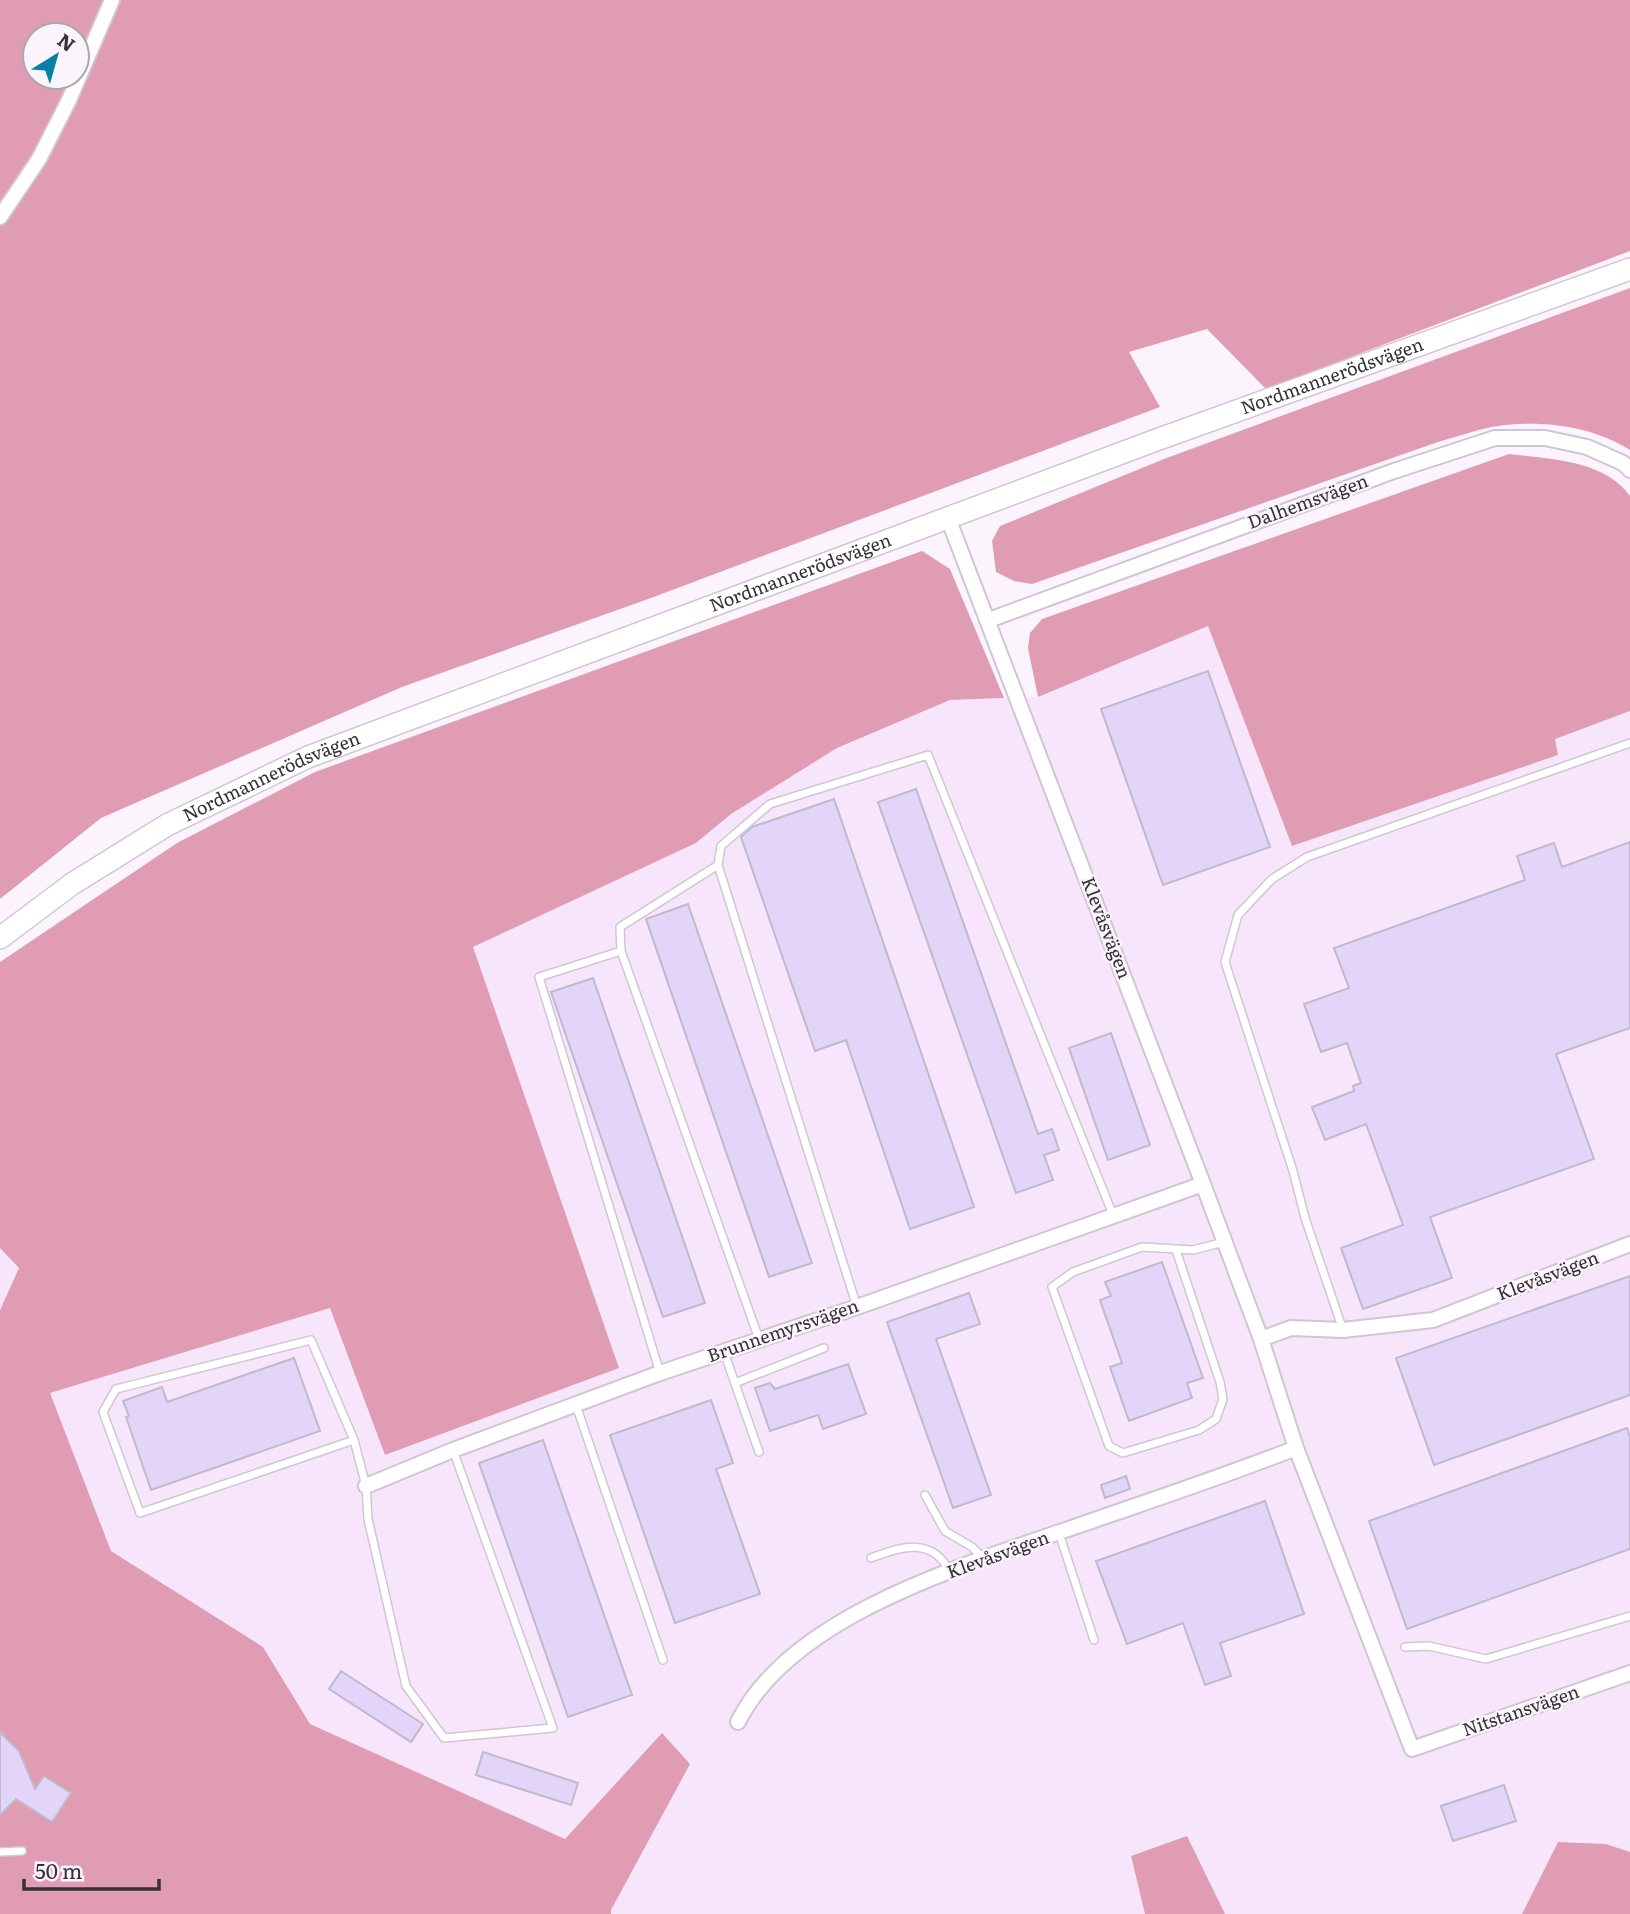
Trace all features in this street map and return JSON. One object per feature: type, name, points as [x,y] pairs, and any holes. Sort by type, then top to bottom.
[{"type":"main road","name":"Nordmannerödsvägen","points":[[0,938],[72,884],[167,825],[308,757],[948,517],[1630,269]]},
{"type":"street","points":[[0,217],[39,159],[69,100],[112,0]]},
{"type":"street","name":"Dalhemsvägen","points":[[989,620],[1394,471],[1495,438],[1545,438],[1587,447],[1623,463],[1630,471]]},
{"type":"street","name":"Klevåsvägen","points":[[948,517],[1225,1242],[1261,1339],[1296,1448],[1412,1749]]},
{"type":"street","name":"Brunnemyrsvägen","points":[[366,1486],[453,1450],[660,1373],[857,1307],[1203,1184]]},
{"type":"street","name":"Klevåsvägen","points":[[1261,1339],[1291,1328],[1343,1330],[1433,1320],[1630,1244]]},
{"type":"street","name":"Klevåsvägen","points":[[738,1722],[748,1702],[764,1683],[809,1644],[841,1622],[888,1598],[984,1559],[1296,1448]]},
{"type":"street","name":"Nitstansvägen","points":[[1412,1749],[1630,1673]]},
{"type":"lane","points":[[1343,1330],[1225,962],[1238,915],[1272,880],[1307,857],[1630,743]]},
{"type":"lane","points":[[857,1307],[718,865],[721,846],[770,804],[928,755],[1114,1216]]},
{"type":"lane","points":[[718,865],[620,927],[621,951],[759,1339]]},
{"type":"lane","points":[[621,951],[539,977],[660,1373]]},
{"type":"lane","points":[[1176,1250],[1220,1382],[1223,1399],[1216,1419],[1199,1430],[1123,1452],[1108,1446],[1052,1286],[1073,1272],[1142,1247],[1194,1250],[1225,1242]]},
{"type":"lane","points":[[354,1440],[140,1513],[103,1412],[116,1389],[311,1339],[354,1440],[366,1486],[368,1519],[406,1686],[444,1738],[553,1728],[453,1450]]},
{"type":"lane","points":[[736,1383],[824,1348]]},
{"type":"lane","points":[[723,1351],[759,1452]]},
{"type":"lane","points":[[576,1405],[663,1660]]},
{"type":"lane","points":[[925,1495],[945,1531],[972,1547],[984,1559]]},
{"type":"lane","points":[[1059,1533],[1094,1640]]},
{"type":"lane","points":[[871,1558],[899,1547],[912,1546],[922,1548],[945,1561],[951,1572]]},
{"type":"lane","points":[[1405,1647],[1429,1646],[1486,1659],[1630,1616]]},
{"type":"lane","points":[[0,1852],[22,1851]]},
{"type":"shaded area","points":[[0,0],[1630,0],[1630,251],[1266,389],[1207,329],[1129,352],[1160,407],[651,598],[402,687],[101,818],[0,899]]},
{"type":"shaded area","points":[[1630,288],[1630,450],[1598,435],[1563,426],[1527,424],[1491,427],[1438,442],[1032,584],[1014,581],[996,572],[992,541],[1000,526],[1164,459]]},
{"type":"shaded area","points":[[1509,454],[1559,460],[1592,468],[1619,484],[1630,496],[1630,711],[1555,739],[1558,755],[1292,846],[1208,626],[1038,697],[1028,648],[1030,633],[1042,619]]},
{"type":"shaded area","points":[[922,551],[950,569],[1004,698],[950,700],[837,748],[731,814],[696,843],[473,947],[619,1368],[385,1455],[330,1308],[50,1393],[111,1551],[263,1647],[310,1724],[565,1839],[662,1733],[690,1764],[611,1914],[0,1914],[0,1310],[19,1268],[0,1248],[0,962],[177,843],[315,772]]},
{"type":"shaded area","points":[[1208,626],[1292,846],[1558,755],[1554,739],[1630,711],[1630,1852],[1606,1844],[1558,1842],[1522,1914],[1225,1914],[1186,1837],[1131,1856],[1145,1914],[611,1914],[662,1734],[565,1839],[310,1724],[263,1647],[111,1551],[50,1393],[331,1308],[385,1455],[619,1368],[473,947],[696,843],[731,814],[837,748],[950,700],[1038,697]]},
{"type":"shaded area","points":[[0,1248],[19,1267],[0,1310]]},
{"type":"shaded area","points":[[1187,1836],[1225,1914],[1145,1914],[1131,1856]]},
{"type":"shaded area","points":[[1558,1842],[1606,1844],[1630,1852],[1630,1914],[1522,1914]]},
{"type":"building","points":[[1208,671],[1270,847],[1163,885],[1101,709]]},
{"type":"building","points":[[916,789],[1038,1134],[1052,1129],[1059,1150],[1044,1155],[1053,1180],[1016,1193],[878,802]]},
{"type":"building","points":[[834,799],[974,1207],[910,1229],[846,1040],[815,1051],[741,837],[752,827]]},
{"type":"building","points":[[1630,842],[1630,1028],[1556,1054],[1594,1159],[1430,1217],[1452,1278],[1363,1309],[1341,1248],[1403,1225],[1366,1124],[1325,1140],[1312,1107],[1354,1091],[1353,1086],[1361,1083],[1347,1043],[1321,1052],[1304,1004],[1349,988],[1334,948],[1525,880],[1517,856],[1554,843],[1562,867]]},
{"type":"building","points":[[688,904],[812,1263],[769,1277],[646,919]]},
{"type":"building","points":[[593,978],[705,1303],[663,1317],[551,992]]},
{"type":"building","points":[[1111,1033],[1150,1145],[1108,1160],[1069,1048]]},
{"type":"building","points":[[1162,1262],[1203,1378],[1187,1383],[1192,1398],[1129,1421],[1110,1367],[1122,1363],[1100,1300],[1111,1296],[1105,1282]]},
{"type":"building","points":[[1630,1276],[1630,1395],[1434,1465],[1396,1358]]},
{"type":"building","points":[[969,1293],[980,1324],[936,1339],[991,1495],[953,1508],[887,1322]]},
{"type":"building","points":[[294,1358],[320,1431],[151,1490],[123,1401],[162,1387],[167,1402]]},
{"type":"building","points":[[848,1364],[866,1414],[823,1429],[818,1415],[770,1431],[755,1388],[770,1383],[775,1389]]},
{"type":"building","points":[[711,1400],[733,1463],[716,1469],[760,1594],[675,1623],[610,1435]]},
{"type":"building","points":[[1627,1428],[1630,1437],[1630,1549],[1407,1629],[1369,1521]]},
{"type":"building","points":[[543,1440],[632,1695],[568,1717],[479,1463]]},
{"type":"building","points":[[1126,1476],[1130,1489],[1105,1498],[1101,1485]]},
{"type":"building","points":[[1265,1501],[1304,1614],[1220,1643],[1231,1676],[1205,1685],[1183,1623],[1127,1644],[1096,1561]]},
{"type":"building","points":[[341,1671],[423,1724],[411,1742],[329,1689]]},
{"type":"building","points":[[0,1732],[19,1751],[35,1789],[44,1776],[71,1793],[52,1822],[16,1799],[0,1815]]},
{"type":"building","points":[[483,1752],[578,1783],[571,1805],[476,1775]]},
{"type":"building","points":[[1504,1785],[1516,1821],[1453,1841],[1441,1806]]}]
